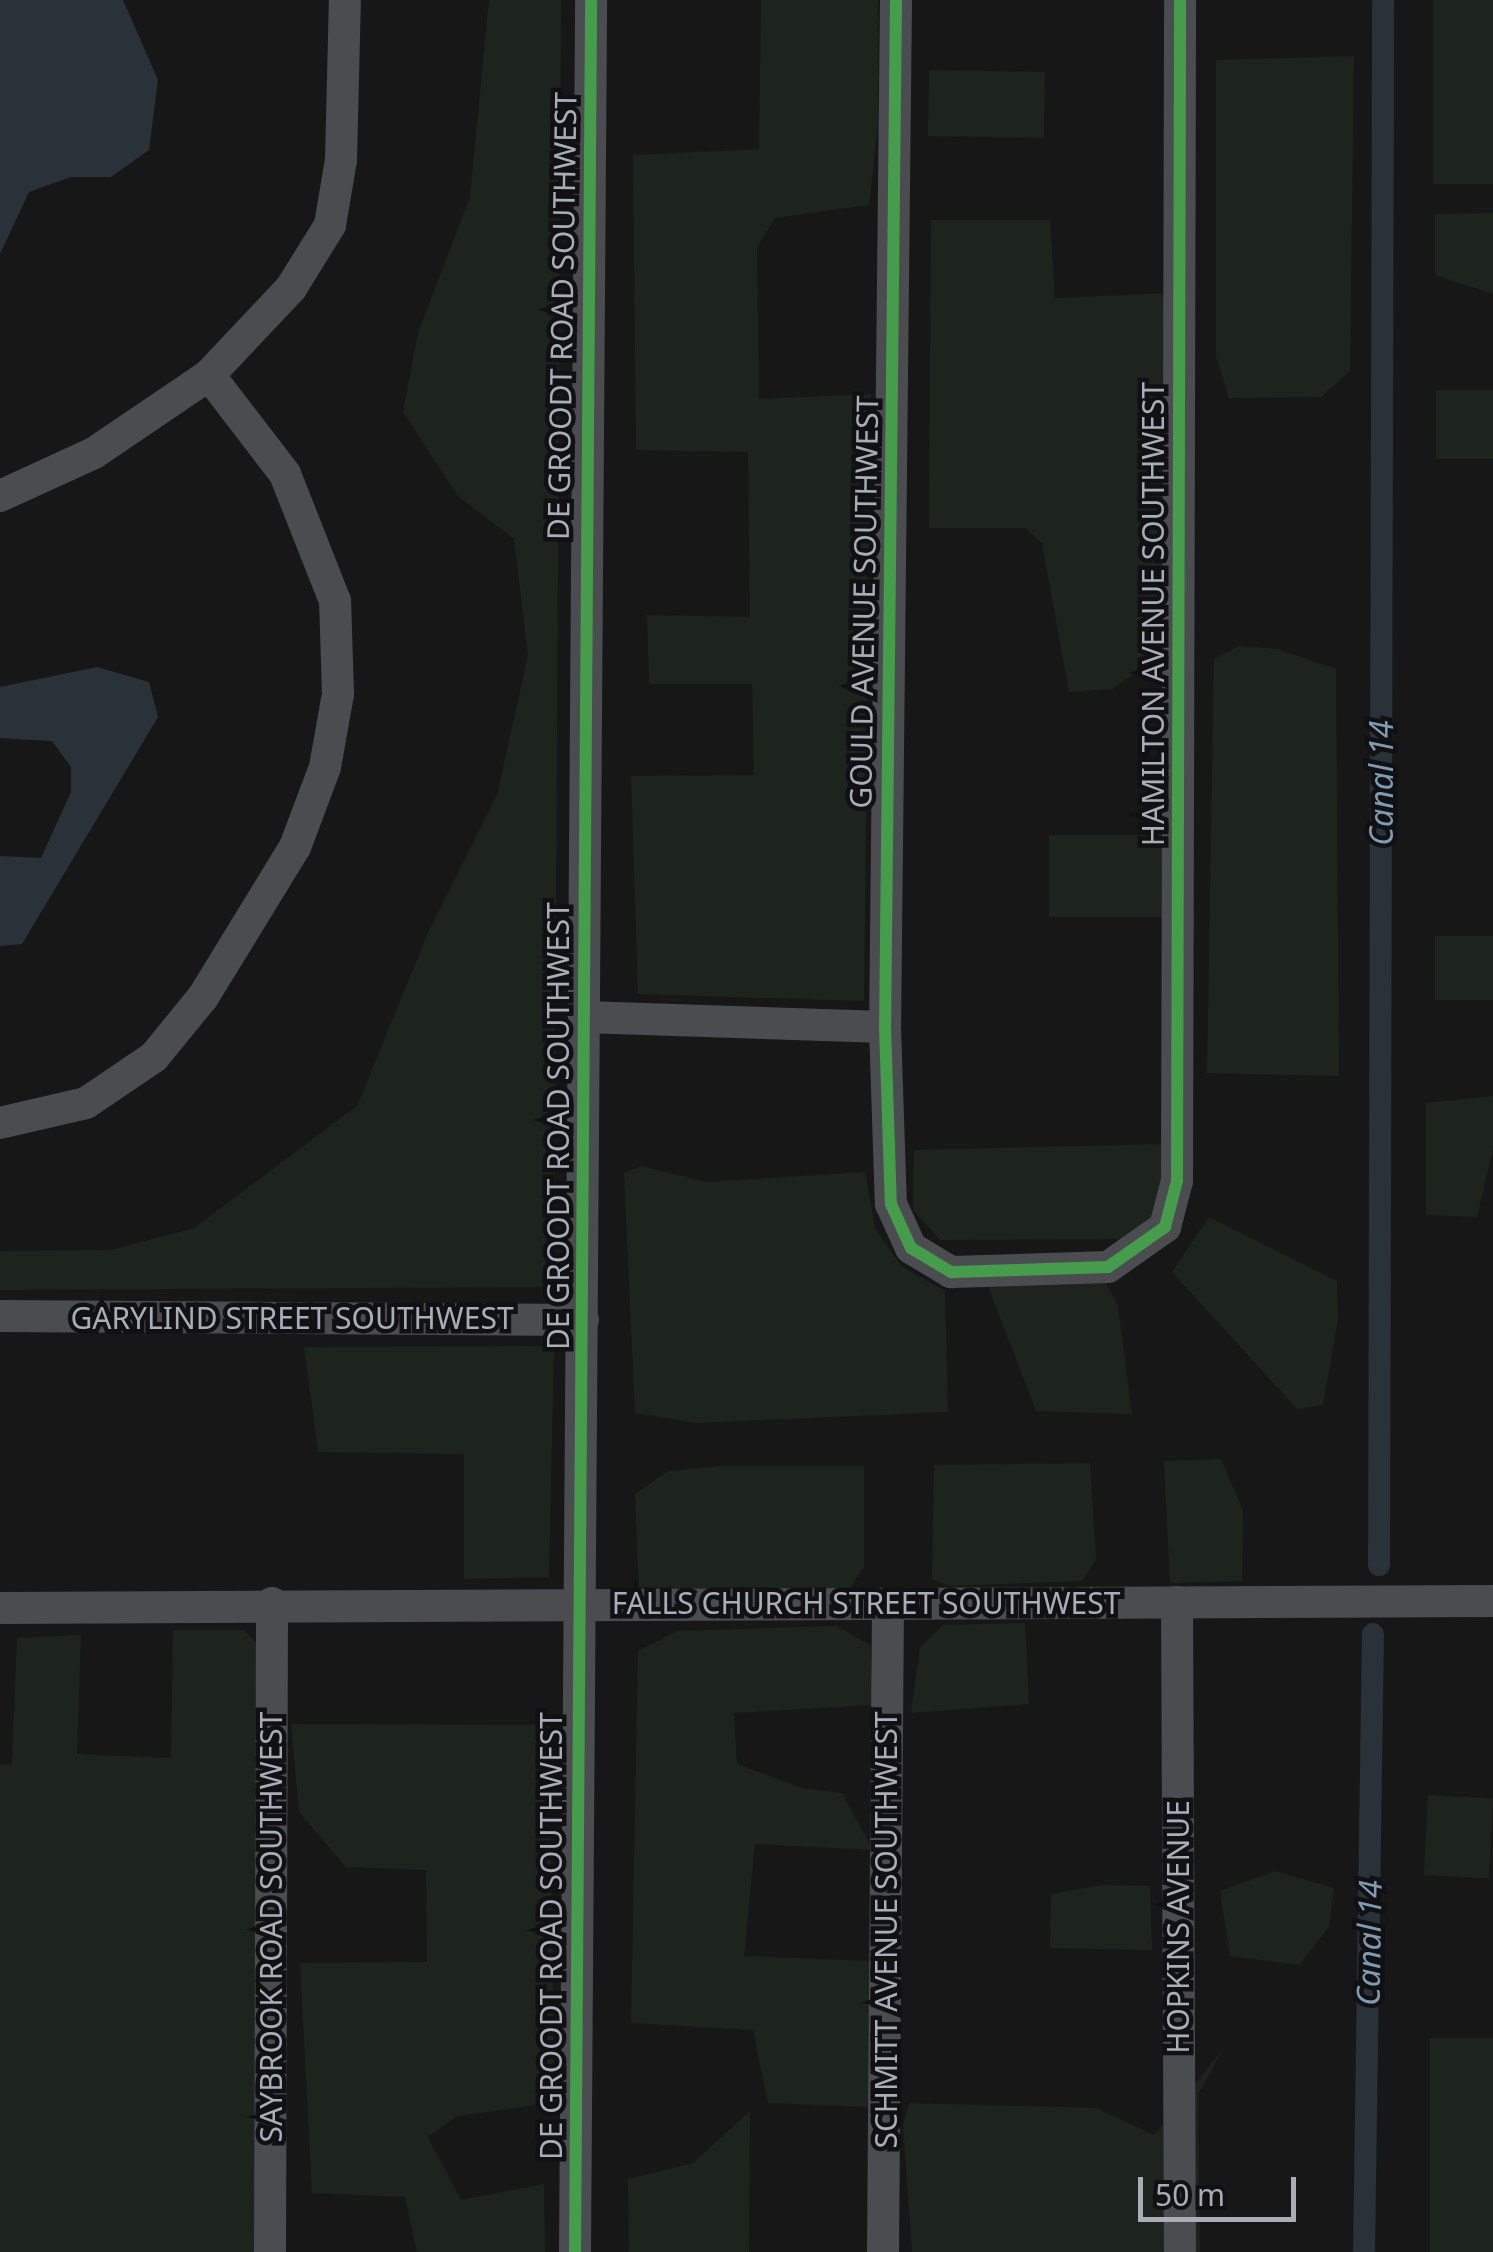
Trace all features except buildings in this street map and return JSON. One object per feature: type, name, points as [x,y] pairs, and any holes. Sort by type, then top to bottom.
[{"type":"street","points":[[0,496],[94,453],[209,375],[291,288],[330,225],[341,160],[345,0]]},
{"type":"street","name":"DE GROODT ROAD SOUTHWEST","points":[[574,2252],[577,1603],[584,1320],[590,0]]},
{"type":"street","name":"GOULD AVENUE SOUTHWEST","points":[[891,1204],[885,1027],[896,0]]},
{"type":"street","name":"HAMILTON AVENUE SOUTHWEST","points":[[891,1204],[911,1248],[951,1272],[1108,1267],[1165,1228],[1177,1181],[1180,0]]},
{"type":"street","points":[[0,1123],[86,1103],[154,1056],[203,996],[294,847],[325,767],[338,694],[335,601],[285,474],[209,375]]},
{"type":"street","points":[[584,1017],[885,1027]]},
{"type":"street","name":"GARYLIND STREET SOUTHWEST","points":[[0,1316],[584,1320]]},
{"type":"street","name":"FALLS CHURCH STREET SOUTHWEST","points":[[0,1608],[577,1603],[888,1608],[1493,1600]]},
{"type":"street","name":"HOPKINS AVENUE","points":[[1177,1602],[1180,2252]]},
{"type":"street","name":"SAYBROOK ROAD SOUTHWEST","points":[[270,2252],[272,1603]]},
{"type":"street","name":"SCHMITT AVENUE SOUTHWEST","points":[[884,2252],[888,1608]]},
{"type":"shaded area","points":[[0,0],[123,0],[158,80],[149,150],[111,177],[71,177],[29,192],[0,254]]},
{"type":"shaded area","points":[[489,0],[561,0],[554,1287],[0,1290],[0,1251],[111,1250],[194,1228],[357,1106],[428,933],[497,795],[528,656],[514,539],[458,496],[403,412],[418,333],[470,197]]},
{"type":"shaded area","points":[[761,0],[878,0],[878,125],[869,205],[775,218],[757,247],[759,399],[871,394],[864,1001],[638,994],[631,776],[754,775],[752,684],[649,684],[647,615],[750,617],[748,452],[636,450],[633,155],[759,149]]},
{"type":"shaded area","points":[[1433,0],[1493,0],[1493,184],[1433,184]]},
{"type":"shaded area","points":[[1354,56],[1350,371],[1321,397],[1229,398],[1216,356],[1216,60]]},
{"type":"shaded area","points":[[929,70],[1045,72],[1044,138],[928,136]]},
{"type":"shaded area","points":[[1493,213],[1493,294],[1435,275],[1435,214]]},
{"type":"shaded area","points":[[931,220],[1050,220],[1055,298],[1170,293],[1164,654],[1112,689],[1069,692],[1042,543],[1025,528],[929,528]]},
{"type":"shaded area","points":[[1436,390],[1493,390],[1493,459],[1436,459]]},
{"type":"shaded area","points":[[1239,646],[1277,649],[1336,669],[1339,1076],[1207,1073],[1214,659]]},
{"type":"shaded area","points":[[97,667],[149,682],[158,717],[22,944],[0,946],[0,856],[41,858],[71,792],[71,767],[52,741],[0,738],[0,687]]},
{"type":"shaded area","points":[[1049,835],[1167,835],[1167,917],[1049,917]]},
{"type":"shaded area","points":[[1435,936],[1493,936],[1493,1000],[1435,1000]]},
{"type":"shaded area","points":[[1493,1096],[1493,1149],[1477,1217],[1426,1215],[1426,1103]]},
{"type":"shaded area","points":[[1165,1144],[1166,1196],[1149,1229],[1122,1239],[940,1240],[913,1210],[914,1150]]},
{"type":"shaded area","points":[[641,1166],[707,1182],[865,1172],[875,1228],[901,1266],[945,1291],[948,1412],[696,1423],[635,1413],[624,1173]]},
{"type":"shaded area","points":[[1209,1217],[1337,1281],[1338,1319],[1323,1405],[1297,1409],[1172,1272]]},
{"type":"shaded area","points":[[1105,1281],[1118,1306],[1132,1414],[1036,1411],[987,1284]]},
{"type":"shaded area","points":[[554,1346],[549,1577],[464,1579],[464,1454],[318,1452],[304,1347]]},
{"type":"shaded area","points":[[1221,1459],[1243,1511],[1242,1581],[1170,1583],[1164,1461]]},
{"type":"shaded area","points":[[1090,1463],[1096,1560],[1082,1581],[948,1586],[932,1579],[934,1465]]},
{"type":"shaded area","points":[[721,1466],[864,1466],[864,1567],[845,1595],[639,1591],[635,1494],[668,1471]]},
{"type":"shaded area","points":[[1025,1623],[1029,1704],[911,1713],[920,1647],[943,1625]]},
{"type":"shaded area","points":[[837,1626],[870,1645],[873,1705],[734,1713],[737,1764],[802,1788],[842,1793],[873,1850],[755,1844],[744,1956],[870,1961],[870,2107],[768,2103],[753,2030],[631,2023],[638,1651],[677,1631]]},
{"type":"shaded area","points":[[173,1630],[244,1630],[258,1645],[255,2252],[0,2252],[0,1765],[12,1764],[17,1638],[81,1635],[77,1754],[171,1758]]},
{"type":"shaded area","points":[[291,1724],[549,1725],[554,2074],[544,2104],[457,2116],[428,2137],[461,2200],[544,2184],[545,2252],[417,2252],[405,2197],[312,2193],[300,1963],[427,1962],[426,1870],[346,1867],[299,1812]]},
{"type":"shaded area","points":[[1428,1795],[1493,1798],[1489,1878],[1424,1875]]},
{"type":"shaded area","points":[[1275,1871],[1334,1888],[1329,1927],[1299,1965],[1230,1956],[1220,1891]]},
{"type":"shaded area","points":[[1103,1885],[1150,1886],[1152,1950],[1050,1948],[1051,1894]]},
{"type":"shaded area","points":[[1430,2038],[1493,2038],[1493,2252],[1430,2252]]},
{"type":"shaded area","points":[[1224,2048],[1198,2094],[1200,2252],[912,2252],[903,2124],[909,2103],[1096,2108],[1154,2135]]},
{"type":"shaded area","points":[[750,2111],[749,2252],[629,2252],[628,2179],[693,2163]]},
{"type":"waterway","name":"Canal 14","points":[[1379,1565],[1383,0]]},
{"type":"waterway","name":"Canal 14","points":[[1364,2252],[1373,1634]]},
{"type":"cycle path","points":[[575,2252],[591,0]]},
{"type":"cycle path","points":[[896,0],[885,1027],[891,1204],[911,1248],[951,1272],[1108,1267],[1165,1227],[1177,1181],[1180,0]]}]
